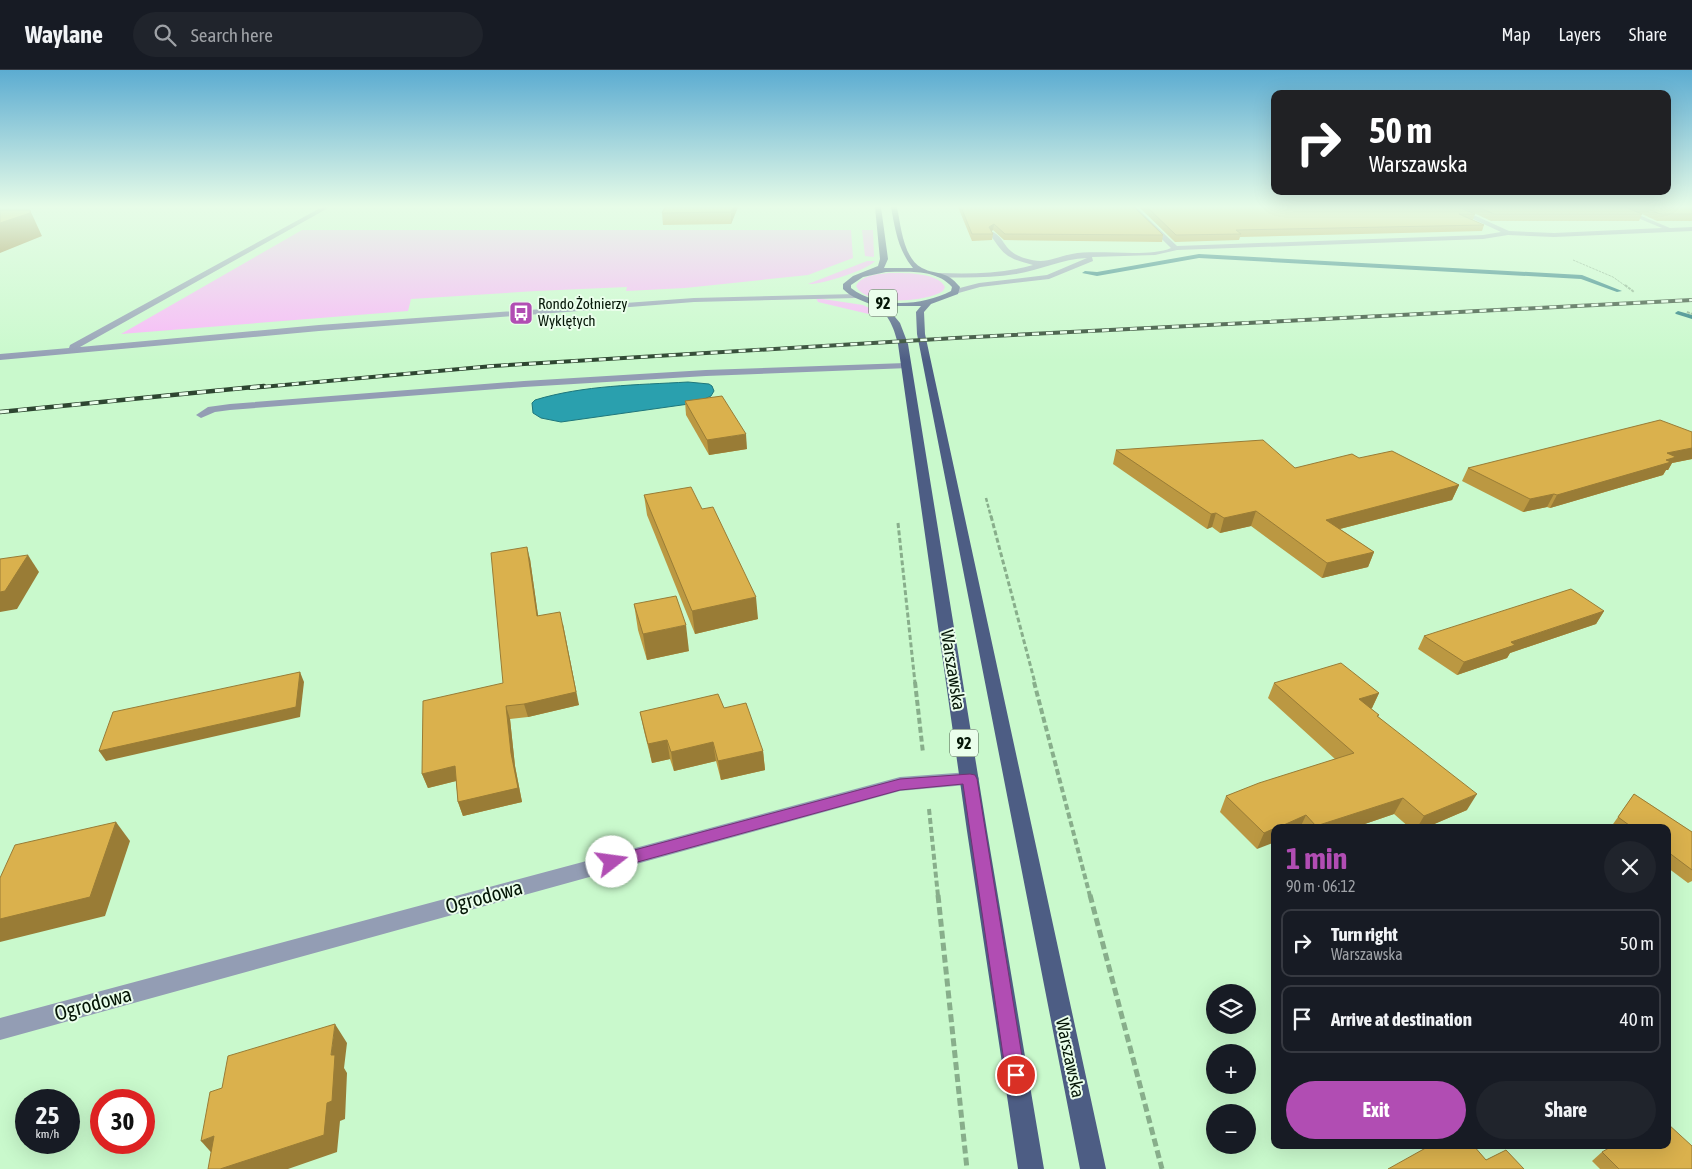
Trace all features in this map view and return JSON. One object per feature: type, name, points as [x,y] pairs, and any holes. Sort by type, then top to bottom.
[{"type":"main road","name":"92","points":[[872,272],[901,270],[938,275],[953,282],[956,287],[955,292],[948,297],[928,302],[904,304],[872,301],[856,296],[842,284],[881,267],[884,258]]},
{"type":"main road","points":[[909,258],[911,264],[922,272]]},
{"type":"main road","name":"Warszawska","points":[[872,301],[886,309],[894,318],[900,331],[1031,1169]]},
{"type":"main road","name":"Warszawska","points":[[928,302],[920,312],[921,334],[1093,1169]]},
{"type":"street","points":[[68,350],[234,258]]},
{"type":"street","points":[[1018,258],[1041,265]]},
{"type":"street","points":[[938,275],[957,276],[1005,273],[1026,270],[1065,258]]},
{"type":"street","points":[[955,292],[979,285],[1049,277],[1086,260],[1096,258]]},
{"type":"street","points":[[694,300],[811,288]]},
{"type":"street","points":[[0,357],[319,328],[694,300],[856,296]]},
{"type":"street","points":[[201,415],[212,410],[230,407],[524,384],[716,373],[906,366]]},
{"type":"street","name":"Ogrodowa","points":[[0,1029],[900,784],[970,779]]},
{"type":"path","points":[[1688,312],[1692,314]]},
{"type":"path","points":[[985,496],[1162,1169]]},
{"type":"path","points":[[929,806],[967,1169]]},
{"type":"shaded area","points":[[253,258],[852,258],[808,275],[685,288],[626,291],[627,287],[411,299],[408,311],[121,334]]},
{"type":"shaded area","points":[[867,261],[875,261],[863,269],[843,276],[808,284]]},
{"type":"shaded area","points":[[889,273],[911,273],[928,276],[935,278],[945,287],[943,291],[924,298],[884,300],[862,293],[856,286],[866,277]]},
{"type":"shaded area","points":[[816,298],[863,305],[884,315],[873,315],[818,302]]},
{"type":"water","points":[[688,382],[709,384],[714,391],[711,396],[696,403],[561,422],[541,418],[533,413],[532,403],[535,400],[572,391],[611,386]]},
{"type":"building","points":[[722,396],[746,434],[707,440],[685,401]]},
{"type":"building","points":[[1660,420],[1692,432],[1692,448],[1667,453],[1676,457],[1666,460],[1671,462],[1557,495],[1530,499],[1468,468]]},
{"type":"building","points":[[1263,440],[1295,468],[1352,454],[1359,458],[1392,451],[1459,485],[1326,520],[1374,552],[1327,563],[1256,511],[1224,518],[1216,513],[1211,514],[1116,450]]},
{"type":"building","points":[[691,487],[702,509],[713,507],[756,597],[692,611],[644,495]]},
{"type":"building","points":[[527,547],[537,616],[560,612],[576,692],[524,704],[506,706],[511,753],[518,788],[458,802],[455,766],[422,774],[423,701],[503,683],[491,553]]},
{"type":"building","points":[[28,555],[5,591],[0,592],[0,559]]},
{"type":"building","points":[[1571,589],[1604,611],[1511,642],[1515,645],[1464,662],[1424,636]]},
{"type":"building","points":[[676,596],[686,625],[643,634],[634,604]]},
{"type":"building","points":[[1341,663],[1379,693],[1359,699],[1379,715],[1377,716],[1477,794],[1424,816],[1403,798],[1322,824],[1314,824],[1306,815],[1286,824],[1271,824],[1271,830],[1264,833],[1226,796],[1259,783],[1354,753],[1274,683]]},
{"type":"building","points":[[300,672],[296,707],[99,751],[113,712]]},
{"type":"building","points":[[718,694],[724,708],[746,703],[763,751],[718,761],[713,742],[671,752],[667,740],[648,744],[640,712]]},
{"type":"building","points":[[1634,794],[1692,832],[1692,870],[1671,854],[1671,824],[1628,824],[1618,817]]},
{"type":"building","points":[[116,822],[90,897],[0,919],[0,878],[15,845]]},
{"type":"building","points":[[335,1024],[331,1055],[335,1055],[332,1101],[327,1103],[324,1135],[220,1169],[208,1169],[214,1136],[201,1141],[210,1092],[222,1088],[228,1056]]},
{"type":"building","points":[[1671,1127],[1692,1146],[1692,1169],[1619,1169],[1602,1152],[1607,1149],[1671,1149]]},
{"type":"building","points":[[1424,1149],[1476,1149],[1486,1160],[1506,1150],[1524,1169],[1388,1169]]},
{"type":"waterway","points":[[1085,273],[1097,274],[1186,258]]},
{"type":"waterway","points":[[1241,258],[1582,277],[1619,291]]},
{"type":"waterway","points":[[1678,313],[1692,317]]},
{"type":"railway","points":[[250,388],[493,366],[955,338],[1692,300]]},
{"type":"railway","points":[[0,412],[264,386]]},
{"type":"place","name":"Rondo Żołnierzy Wyklętych","points":[[521,313]]},
{"type":"route","points":[[612,862],[900,784],[970,779],[1016,1075]]}]
